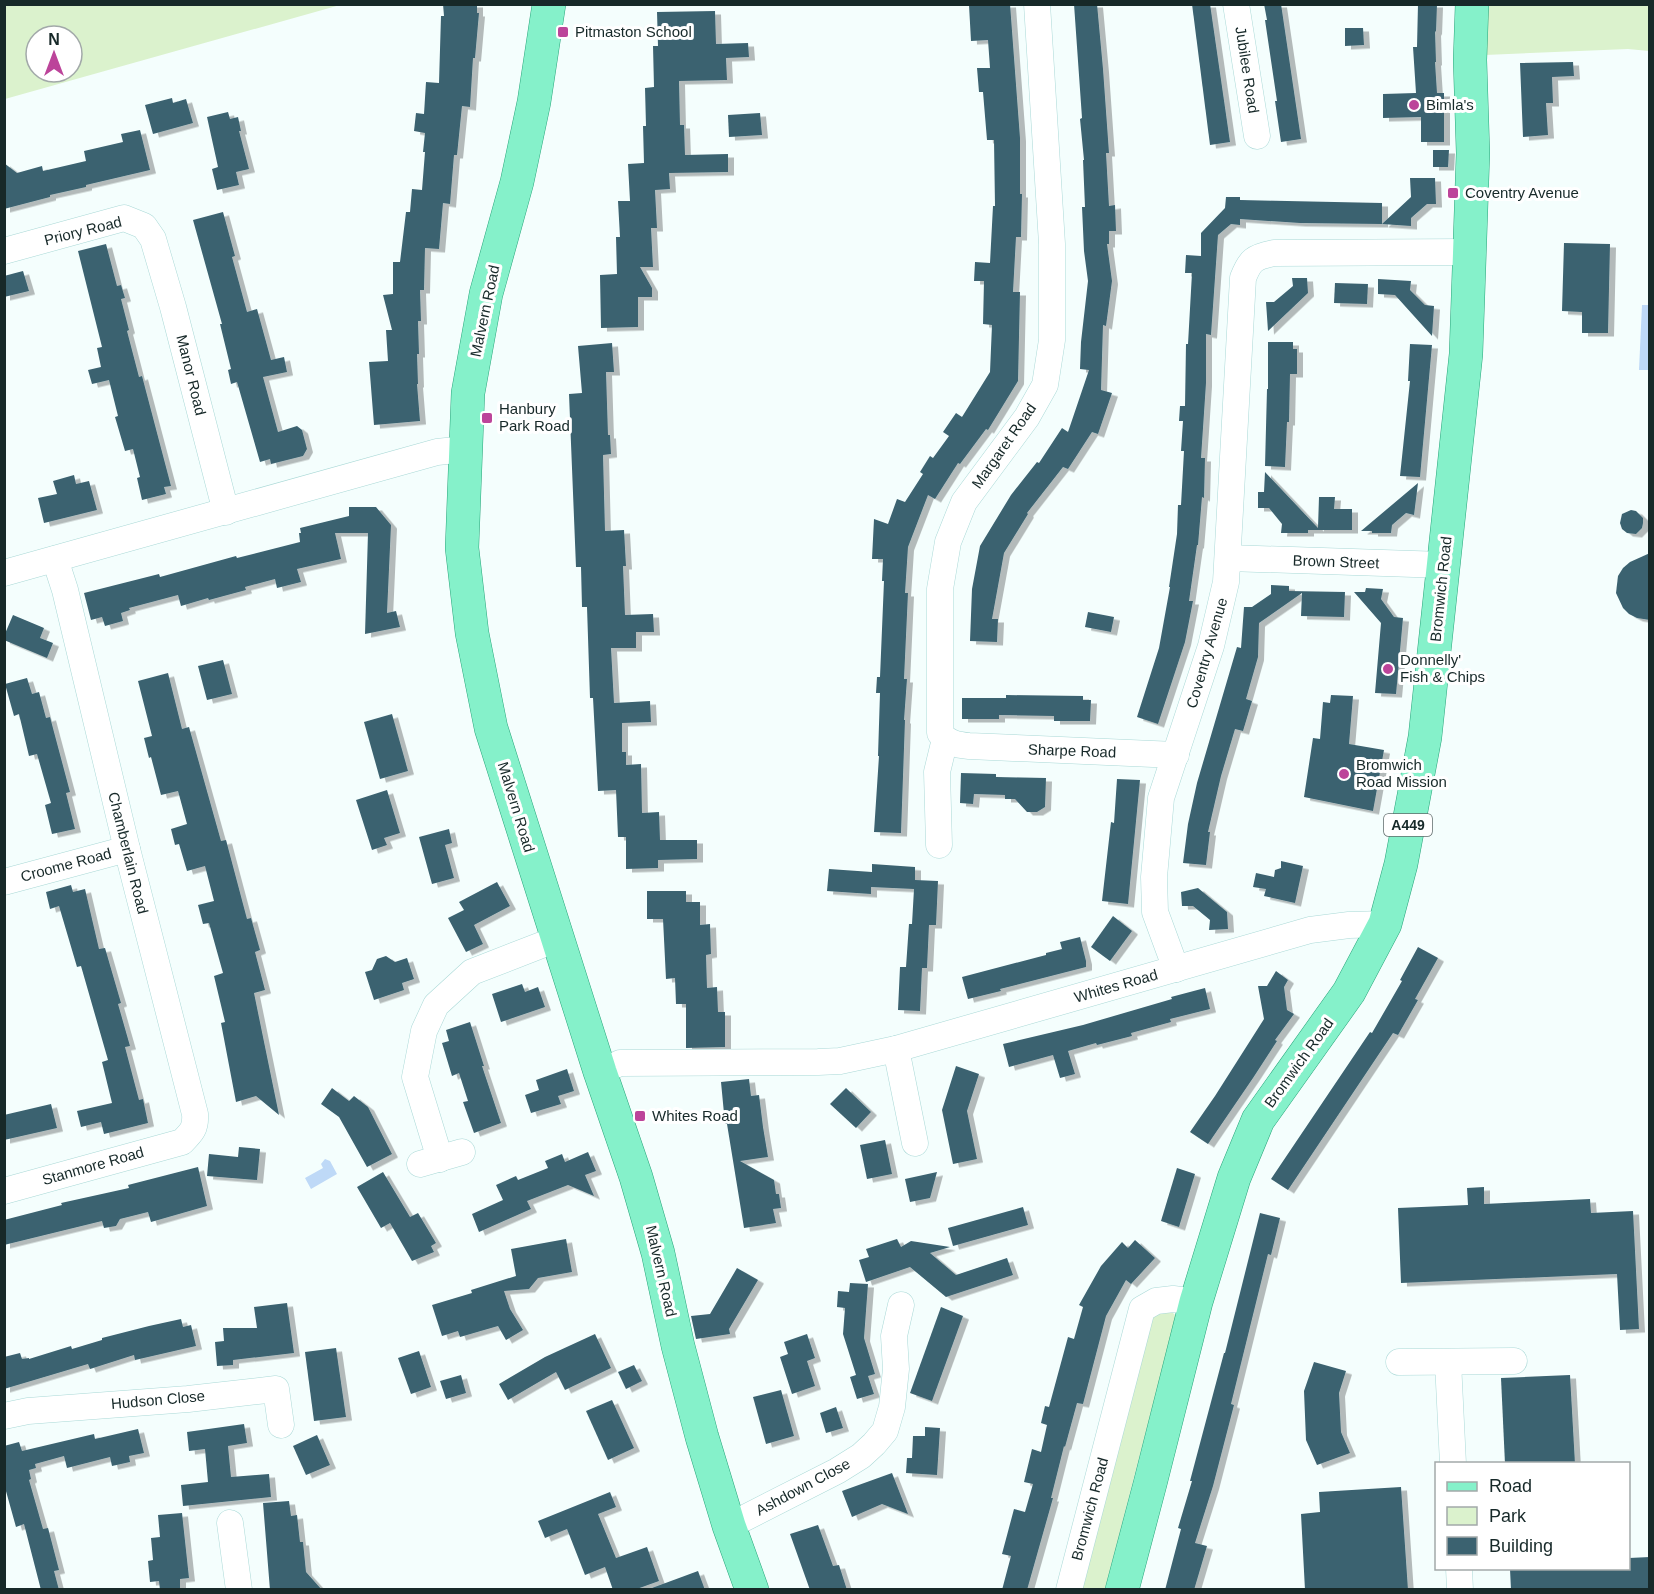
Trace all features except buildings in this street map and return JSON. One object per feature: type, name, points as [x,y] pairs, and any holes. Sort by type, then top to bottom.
[{"type":"main road","name":"Malvern Road","points":[[549,4],[534,102],[517,182],[486,294],[468,393],[462,548],[471,633],[491,728],[557,939],[636,1177],[658,1253],[678,1346],[702,1437],[729,1526],[752,1590]]},
{"type":"main road","name":"Bromwich Road","points":[[1122,1590],[1196,1302],[1234,1178],[1258,1120],[1310,1050],[1349,992],[1385,924],[1401,864],[1425,737],[1466,354],[1473,153],[1470,60],[1473,4]]},
{"type":"street","name":"Margaret Road","points":[[939,845],[938,772],[945,739],[940,733],[940,589],[948,542],[964,502],[1027,417],[1045,385],[1052,340],[1052,244],[1037,4]]},
{"type":"street","name":"Jubilee Road","points":[[1236,4],[1257,136]]},
{"type":"street","name":"Priory Road","points":[[4,251],[124,218],[144,226],[153,239]]},
{"type":"street","name":"Manor Road","points":[[153,239],[226,512]]},
{"type":"street","name":"Coventry Avenue","points":[[1176,969],[1155,912],[1154,877],[1161,798],[1211,646],[1226,582],[1244,278],[1249,264],[1258,256],[1274,253],[1469,252]]},
{"type":"street","points":[[4,573],[437,452],[465,449]]},
{"type":"street","name":"Brown Street","points":[[1228,558],[1443,566]]},
{"type":"street","name":"Chamberlain Road","points":[[55,559],[65,590],[127,849],[195,1114],[194,1131],[182,1142]]},
{"type":"street","name":"Sharpe Road","points":[[945,739],[969,746],[1176,755]]},
{"type":"street","name":"Croome Road","points":[[4,882],[127,849]]},
{"type":"street","name":"Whites Road","points":[[600,1072],[620,1063],[840,1061],[896,1049],[1310,930],[1349,925],[1385,924]]},
{"type":"street","points":[[441,1158],[415,1077],[424,1031],[436,1005],[472,972],[557,939]]},
{"type":"street","points":[[896,1049],[915,1143]]},
{"type":"street","name":"Stanmore Road","points":[[4,1191],[182,1142]]},
{"type":"street","name":"Bromwich Road","points":[[1069,1590],[1142,1310],[1155,1301],[1173,1299],[1196,1302]]},
{"type":"street","name":"Ashdown Close","points":[[729,1526],[837,1471],[861,1456],[885,1431],[892,1407],[896,1369],[894,1336],[901,1305]]},
{"type":"street","points":[[1399,1362],[1514,1361]]},
{"type":"street","points":[[1448,1362],[1454,1462]]},
{"type":"street","name":"Hudson Close","points":[[4,1416],[28,1410],[188,1399],[276,1389],[281,1425]]},
{"type":"street","points":[[230,1522],[239,1590]]},
{"type":"street","points":[[1459,1570],[1460,1590]]},
{"type":"green space","points":[[5,4],[340,4],[84,77],[84,24],[24,24],[24,84],[58,84],[5,99]]},
{"type":"green space","points":[[1487,5],[1649,5],[1649,51],[1628,49],[1485,55]]},
{"type":"green space","points":[[1170,1310],[1176,1316],[1105,1589],[1079,1590],[1146,1331],[1156,1312]]},
{"type":"water","points":[[1642,305],[1649,305],[1649,370],[1639,370]]},
{"type":"water","points":[[325,1159],[330,1161],[337,1174],[311,1189],[305,1178],[323,1168],[321,1164]]},
{"type":"place","name":"Pitmaston School","points":[[563,32]]},
{"type":"place","name":"Bimla's","points":[[1414,105]]},
{"type":"place","name":"Coventry Avenue","points":[[1453,193]]},
{"type":"place","name":"Hanbury Park Road","points":[[487,418]]},
{"type":"place","name":"Donnelly' Fish & Chips","points":[[1388,669]]},
{"type":"place","name":"Bromwich Road Mission","points":[[1344,774]]},
{"type":"place","name":"Whites Road","points":[[640,1116]]}]
